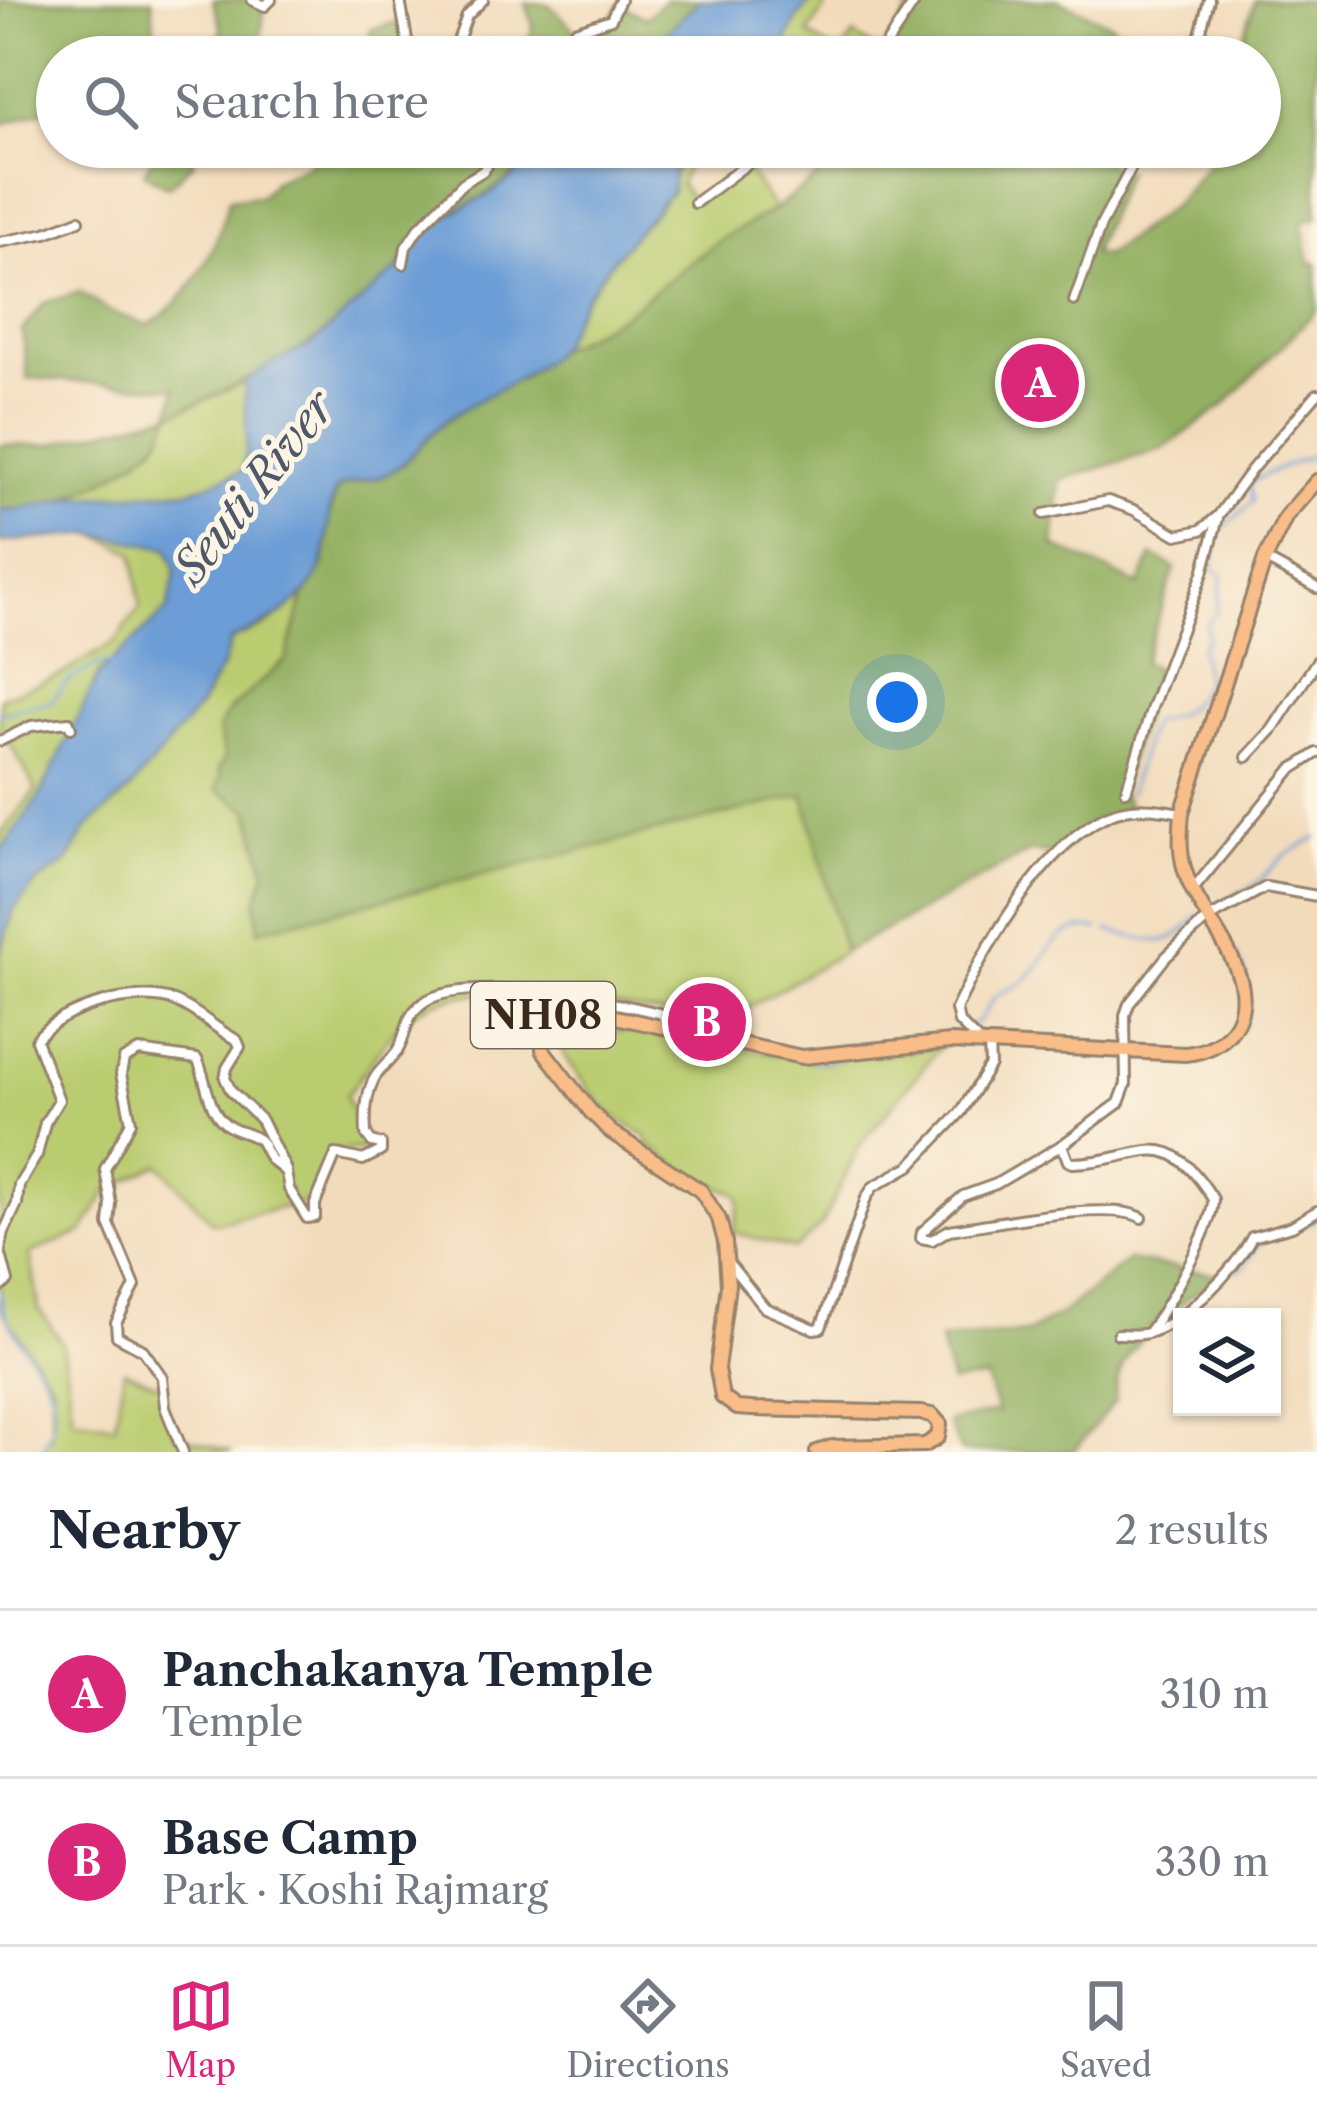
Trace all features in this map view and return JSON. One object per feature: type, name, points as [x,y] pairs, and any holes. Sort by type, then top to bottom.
[{"type":"main road","name":"NH08","points":[[817,1452],[832,1447],[926,1445],[938,1437],[940,1424],[921,1412],[752,1409],[728,1404],[717,1379],[728,1261],[719,1219],[691,1184],[601,1123],[543,1050],[539,1025],[546,1012],[563,1006],[802,1058],[900,1045],[1197,1053],[1211,1048],[1232,1031],[1241,1010],[1239,979],[1192,891],[1180,848],[1182,813],[1265,559],[1286,516],[1317,481]]},
{"type":"street","points":[[252,0],[265,6],[271,0]]},
{"type":"street","points":[[400,0],[406,36]]},
{"type":"street","points":[[460,36],[467,16],[483,0]]},
{"type":"street","points":[[571,36],[611,20],[620,0]]},
{"type":"street","points":[[892,36],[916,0]]},
{"type":"street","points":[[1200,36],[1209,0]]},
{"type":"street","points":[[404,264],[406,247],[418,230],[463,183],[485,168]]},
{"type":"street","points":[[695,203],[742,168]]},
{"type":"street","points":[[1074,301],[1101,225],[1131,168]]},
{"type":"street","points":[[0,242],[46,233],[79,220]]},
{"type":"street","points":[[1043,514],[1108,502],[1134,510],[1177,535],[1189,535],[1218,516],[1317,394]]},
{"type":"street","points":[[1126,791],[1152,707],[1204,573],[1218,516]]},
{"type":"street","points":[[1265,559],[1317,588]]},
{"type":"street","points":[[1247,757],[1272,730],[1317,661]]},
{"type":"street","points":[[0,741],[53,721],[68,722],[71,728]]},
{"type":"street","points":[[1192,891],[1291,770],[1317,753]]},
{"type":"street","points":[[728,1261],[765,1308],[821,1328],[873,1187],[922,1155],[961,1112],[990,1066],[985,1044],[959,1022],[956,1009],[994,934],[1017,901],[1070,843],[1108,815],[1147,808],[1182,813]]},
{"type":"street","points":[[1142,1218],[1130,1211],[1091,1212],[949,1230],[932,1240],[921,1238],[963,1196],[996,1184],[1062,1145],[1119,1102],[1126,1084],[1125,1015],[1130,1004],[1166,957],[1207,919],[1266,887],[1317,896]]},
{"type":"street","points":[[0,1288],[8,1281],[0,1251],[4,1232],[17,1204],[19,1185],[59,1100],[36,1040],[73,1013],[127,996],[164,998],[179,1002],[237,1040],[240,1047],[225,1078],[231,1091],[261,1120],[297,1204],[308,1218],[315,1217],[315,1204],[336,1154],[363,1160],[381,1151],[381,1144],[366,1134],[370,1090],[399,1048],[409,1016],[427,999],[491,991],[559,995],[662,1014],[668,1028]]},
{"type":"street","points":[[184,1452],[164,1407],[162,1376],[143,1350],[116,1336],[116,1324],[135,1286],[109,1224],[105,1168],[130,1122],[124,1059],[140,1052],[197,1059],[218,1116],[260,1139],[270,1159],[286,1172]]},
{"type":"street","points":[[1062,1145],[1072,1162],[1151,1149],[1167,1151],[1192,1168],[1213,1199],[1210,1220],[1148,1334]]},
{"type":"street","points":[[1118,1334],[1148,1334],[1168,1323],[1238,1265],[1252,1237],[1292,1226],[1317,1211]]},
{"type":"green space","points":[[0,0],[152,0],[155,36],[36,36],[36,113],[0,125]]},
{"type":"green space","points":[[213,0],[271,0],[265,6],[261,36],[219,36],[222,30]]},
{"type":"green space","points":[[665,0],[700,0],[663,36],[530,36],[533,26],[526,3],[548,4],[576,31],[611,19],[620,4],[646,18]]},
{"type":"green space","points":[[812,0],[830,0],[808,34],[811,36],[789,36]]},
{"type":"green space","points":[[916,0],[1058,0],[1113,25],[1116,36],[892,36]]},
{"type":"green space","points":[[1255,0],[1317,0],[1317,218],[1302,221],[1310,263],[1317,263],[1317,310],[1223,406],[1163,449],[1060,480],[1054,546],[1139,585],[1152,556],[1175,568],[1143,662],[1157,669],[1120,791],[1130,808],[1087,828],[1058,855],[1031,851],[844,952],[804,795],[259,930],[256,902],[266,872],[250,811],[216,789],[225,758],[218,730],[228,712],[286,660],[304,594],[324,563],[337,489],[364,478],[382,477],[401,466],[438,426],[478,397],[522,378],[553,352],[625,314],[717,242],[775,209],[829,168],[1117,168],[1126,172],[1092,253],[1105,256],[1174,205],[1205,168],[1281,168],[1281,36],[1244,36]]},
{"type":"green space","points":[[405,20],[407,36],[371,36],[370,30]]},
{"type":"green space","points":[[147,168],[188,168],[168,187],[144,173]]},
{"type":"green space","points":[[302,168],[520,168],[480,198],[428,225],[380,289],[326,333],[265,370],[171,414],[156,443],[120,470],[61,500],[0,509],[0,445],[48,445],[170,414],[176,388],[28,378],[22,331],[44,303],[80,292],[110,312],[149,325],[178,301],[201,270],[229,199],[261,196],[274,181]]},
{"type":"green space","points":[[676,168],[686,168],[680,184],[695,203],[745,168],[775,209],[717,242],[625,314],[554,352],[578,308],[658,208]]},
{"type":"green space","points":[[245,383],[247,438],[242,471],[193,490],[72,498],[157,444],[171,414]]},
{"type":"green space","points":[[94,534],[168,548],[176,571],[168,609],[99,674],[40,796],[0,852],[0,835],[36,790],[7,737],[0,741],[0,698],[61,675],[115,642],[140,607],[134,553]]},
{"type":"green space","points":[[304,594],[286,660],[228,711],[225,758],[219,769],[249,811],[266,872],[256,902],[259,930],[804,794],[844,952],[749,1007],[746,1049],[820,1062],[941,1046],[861,1143],[822,1224],[795,1249],[733,1232],[740,1202],[736,1193],[699,1180],[648,1144],[646,1135],[614,1116],[552,1036],[667,1028],[662,1014],[496,993],[434,1003],[401,1023],[346,1096],[369,1149],[331,1151],[316,1200],[213,1223],[159,1164],[108,1190],[83,1232],[30,1253],[39,1309],[62,1343],[73,1418],[115,1425],[124,1370],[164,1387],[165,1407],[176,1435],[232,1452],[40,1452],[51,1434],[52,1384],[0,1308],[0,955],[14,909],[35,884],[67,862],[87,828],[129,791],[199,707],[223,665],[231,639],[266,626]]},
{"type":"green space","points":[[1128,1260],[1220,1275],[1173,1308],[1137,1344],[1117,1380],[1115,1401],[1073,1452],[961,1452],[948,1422],[997,1412],[986,1378],[951,1383],[940,1340],[1027,1333],[1063,1313]]},
{"type":"water","points":[[700,0],[812,0],[789,36],[664,35]]},
{"type":"water","name":"Seuti River","points":[[525,168],[676,168],[672,191],[601,276],[552,354],[443,423],[389,473],[337,489],[325,554],[312,584],[275,618],[231,640],[199,707],[129,791],[87,828],[67,862],[35,884],[14,909],[0,955],[0,852],[40,796],[99,674],[168,609],[176,571],[168,548],[94,534],[0,542],[0,509],[72,498],[193,490],[242,471],[247,438],[245,383],[272,363],[311,345],[403,264],[428,225],[492,193]]},
{"type":"waterway","points":[[1129,793],[1151,722],[1184,710],[1206,682],[1200,647],[1207,639],[1207,622],[1216,614],[1223,577],[1213,568],[1219,533],[1253,501],[1249,485],[1317,454]]},
{"type":"waterway","points":[[1059,515],[1110,506]]},
{"type":"waterway","points":[[0,713],[51,702],[65,683],[94,666],[113,662]]},
{"type":"waterway","points":[[1210,909],[1256,884],[1285,855],[1317,838]]},
{"type":"waterway","points":[[1108,931],[1158,941],[1178,935],[1198,915]]},
{"type":"waterway","points":[[970,1026],[982,1018],[996,996],[1028,977],[1058,939],[1081,929],[1098,929]]},
{"type":"waterway","points":[[1236,954],[1246,975],[1249,1004]]},
{"type":"waterway","points":[[1241,1031],[1248,1015]]},
{"type":"waterway","points":[[826,1048],[962,1032]]},
{"type":"waterway","points":[[1189,1060],[1206,1057],[1235,1039]]},
{"type":"waterway","points":[[813,1062],[845,1058]]},
{"type":"waterway","points":[[1139,1058],[1179,1060]]},
{"type":"waterway","points":[[1238,1271],[1259,1243],[1317,1219]]},
{"type":"waterway","points":[[1,1292],[6,1314],[49,1386],[54,1405],[52,1427],[40,1452]]},
{"type":"place","name":"Panchakanya Temple","points":[[1040,383]]},
{"type":"place","name":"Base Camp","points":[[707,1022]]}]
